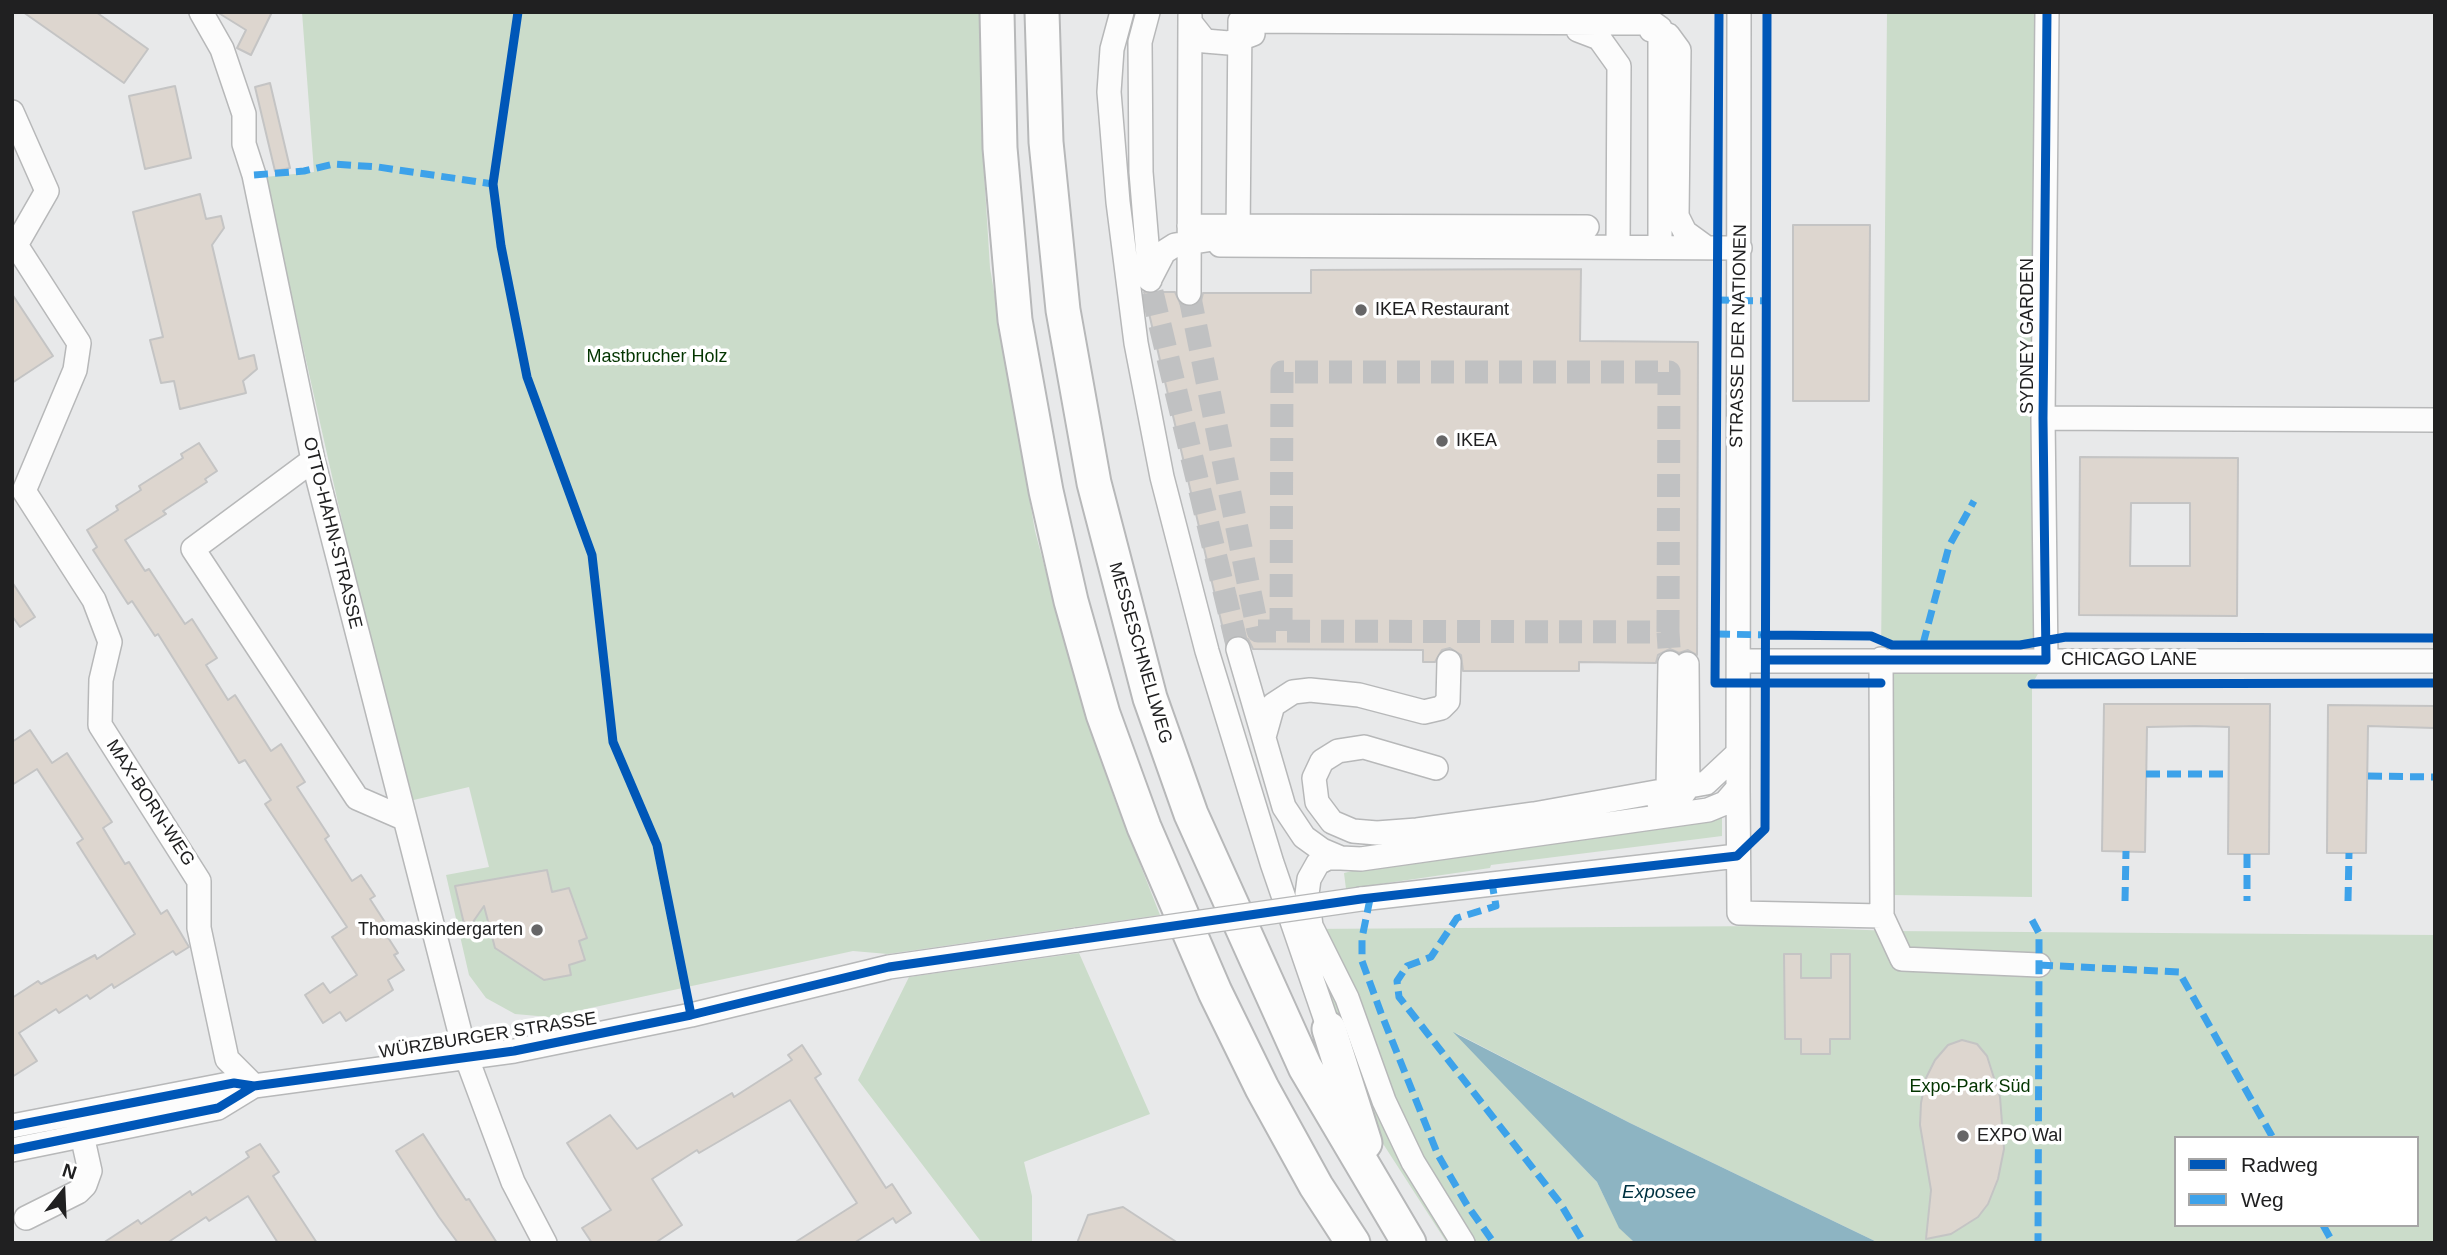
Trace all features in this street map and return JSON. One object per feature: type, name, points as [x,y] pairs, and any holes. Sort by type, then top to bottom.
[{"type":"highway","points":[[997,12],[999,148],[1015,320],[1046,491],[1071,601],[1100,701],[1144,827],[1215,992],[1262,1088],[1316,1185],[1353,1243]]},
{"type":"highway","name":"MESSESCHNELLWEG","points":[[1042,12],[1046,142],[1063,310],[1094,483],[1150,698],[1191,814],[1304,1067],[1409,1243]]},
{"type":"highway","points":[[1329,1029],[1391,1215]]},
{"type":"street","name":"OTTO-HAHN-STRASSE","points":[[201,12],[222,49],[244,114],[244,144],[254,175],[313,460],[466,1056],[513,1182],[545,1243]]},
{"type":"street","points":[[1122,12],[1112,49],[1110,92],[1118,202],[1136,343],[1178,550],[1272,863],[1329,1029]]},
{"type":"street","points":[[1148,12],[1143,23],[1140,55],[1141,172],[1151,286],[1164,251],[1175,245],[1238,236],[1240,21],[1653,23],[1660,28],[1660,247]]},
{"type":"street","name":"STRASSE DER NATIONEN","points":[[1739,12],[1739,913],[1882,916]]},
{"type":"street","name":"SYDNEY GARDEN","points":[[2046,660],[2043,418],[2048,12]]},
{"type":"street","points":[[1190,17],[1205,41],[1229,43],[1273,29],[1653,30],[1674,39],[1681,62],[1677,216],[1685,232],[1707,248]]},
{"type":"street","points":[[1189,293],[1190,17]]},
{"type":"street","points":[[1578,30],[1599,38],[1619,66],[1618,246]]},
{"type":"street","name":"MAX-BORN-WEG","points":[[12,112],[47,191],[16,245],[79,343],[75,370],[24,491],[94,600],[110,642],[102,680],[100,724],[200,881],[199,928],[227,1059],[254,1086]]},
{"type":"street","points":[[1189,236],[1587,227]]},
{"type":"street","points":[[1189,236],[1740,248]]},
{"type":"street","points":[[2043,418],[2435,420]]},
{"type":"street","points":[[313,460],[193,549],[357,797],[403,818]]},
{"type":"street","points":[[1238,649],[1284,807],[1304,837],[1322,850],[1341,858]]},
{"type":"street","points":[[1881,659],[1882,916],[1902,959],[2039,965]]},
{"type":"street","name":"CHICAGO LANE","points":[[1739,660],[2435,662]]},
{"type":"street","points":[[1263,740],[1273,705],[1293,692],[1310,690],[1359,695],[1424,712],[1441,708],[1448,701],[1450,662]]},
{"type":"street","points":[[1671,794],[1678,663]]},
{"type":"street","points":[[1436,768],[1364,747],[1338,751],[1322,761],[1314,778],[1317,802],[1332,822],[1353,831],[1377,833],[1671,794]]},
{"type":"street","points":[[1609,824],[1633,810],[1706,783],[1737,754]]},
{"type":"street","points":[[1463,1243],[1413,1162],[1384,1101],[1348,998],[1311,926],[1307,894],[1309,879],[1318,863],[1328,858],[1361,859],[1709,810],[1725,803],[1738,788]]},
{"type":"street","points":[[1534,814],[1575,829]]},
{"type":"street","name":"WÜRZBURGER STRASSE","points":[[12,1126],[234,1083],[254,1086],[466,1056],[514,1052],[691,1016],[889,967],[1362,900],[1737,856]]},
{"type":"street","points":[[1272,863],[1309,879]]},
{"type":"street","name":"WÜRZBURGER STRASSE","points":[[12,1150],[218,1108],[254,1086]]},
{"type":"street","points":[[26,1218],[78,1192],[85,1185],[90,1171],[82,1135]]},
{"type":"green space","name":"Mastbrucher Holz","points":[[302,12],[981,12],[981,124],[990,268],[1035,531],[1073,674],[1114,798],[1160,915],[888,954],[853,951],[549,1017],[515,1014],[486,998],[469,975],[446,875],[489,867],[469,787],[405,802],[265,177],[314,172]]},
{"type":"green space","points":[[1887,12],[2047,12],[2046,660],[2032,684],[2032,897],[1890,895],[1881,659]]},
{"type":"green space","points":[[1722,817],[1722,836],[1491,865],[1490,868],[1346,889],[1344,873],[1356,870]]},
{"type":"green space","name":"Expo-Park Süd","points":[[1771,926],[1890,931],[2435,935],[2435,1243],[1879,1243],[1630,1123],[1456,1033],[1597,1182],[1619,1227],[1635,1243],[1447,1243],[1360,1108],[1305,929]]},
{"type":"green space","points":[[1079,953],[1150,1114],[1024,1162],[1032,1196],[1032,1243],[982,1243],[858,1080],[909,977]]},
{"type":"water","name":"Exposee","points":[[1453,1032],[1630,1123],[1879,1243],[1635,1243],[1619,1228],[1597,1182]]},
{"type":"building","points":[[23,12],[96,12],[148,49],[124,83]]},
{"type":"building","points":[[217,12],[272,12],[251,55],[237,48],[246,30]]},
{"type":"building","points":[[270,83],[290,168],[275,171],[255,87]]},
{"type":"building","points":[[175,86],[191,158],[145,169],[129,96]]},
{"type":"building","points":[[200,194],[206,219],[221,216],[224,228],[212,245],[239,359],[254,355],[257,369],[243,381],[246,393],[180,409],[174,381],[161,383],[150,340],[163,337],[133,212]]},
{"type":"building","points":[[1793,225],[1870,225],[1869,401],[1793,401]]},
{"type":"building","points":[[1581,269],[1580,341],[1698,342],[1697,655],[1688,650],[1679,653],[1670,649],[1658,655],[1656,663],[1579,662],[1579,671],[1463,671],[1461,655],[1450,648],[1442,650],[1435,662],[1423,662],[1423,650],[1253,649],[1248,639],[1241,635],[1233,636],[1226,642],[1144,292],[1175,292],[1181,305],[1190,307],[1201,301],[1203,293],[1311,293],[1311,270]]},
{"type":"building","points":[[12,294],[53,356],[12,383]]},
{"type":"building","points":[[199,443],[217,471],[205,479],[207,482],[163,511],[166,514],[125,540],[145,571],[149,569],[185,624],[192,619],[217,658],[206,665],[228,700],[235,695],[271,751],[281,744],[305,782],[297,787],[329,836],[325,839],[352,881],[361,875],[375,896],[370,899],[392,933],[387,936],[398,953],[394,955],[404,970],[388,980],[393,990],[346,1021],[340,1012],[323,1023],[305,995],[323,983],[330,993],[357,975],[332,937],[347,927],[265,804],[271,800],[245,760],[239,763],[158,634],[155,636],[132,601],[128,604],[93,550],[97,547],[87,530],[118,510],[116,506],[141,490],[139,486],[183,458],[181,454]]},
{"type":"building","points":[[2080,457],[2238,458],[2237,616],[2079,615]],"holes":[[[2131,503],[2190,503],[2190,566],[2130,566]]]},
{"type":"building","points":[[12,582],[35,617],[20,627],[12,616]]},
{"type":"building","points":[[2104,704],[2270,704],[2269,854],[2228,854],[2229,727],[2196,726],[2147,727],[2145,852],[2102,851]]},
{"type":"building","points":[[2328,705],[2435,706],[2434,728],[2368,726],[2366,853],[2327,853]]},
{"type":"building","points":[[30,730],[52,763],[67,753],[112,822],[103,828],[125,864],[129,862],[161,914],[167,910],[189,947],[176,955],[173,951],[114,988],[112,984],[90,999],[87,995],[59,1013],[56,1009],[19,1033],[37,1061],[12,1077],[12,998],[38,981],[41,984],[95,955],[97,959],[135,934],[77,843],[83,839],[37,769],[12,785],[12,742]]},
{"type":"building","name":"Thomaskindergarten","points":[[547,870],[552,892],[569,888],[587,938],[579,941],[585,960],[569,965],[571,975],[544,980],[495,948],[484,906],[466,932],[455,886]]},
{"type":"building","points":[[1784,954],[1801,954],[1801,978],[1831,978],[1831,954],[1850,954],[1850,1039],[1830,1039],[1830,1054],[1801,1054],[1801,1039],[1785,1039]]},
{"type":"building","name":"EXPO Wal","points":[[1962,1040],[1977,1044],[1987,1056],[2000,1097],[2004,1149],[1998,1179],[1988,1204],[1978,1217],[1951,1234],[1926,1239],[1931,1190],[1920,1125],[1921,1103],[1926,1078],[1935,1060],[1948,1045]]},
{"type":"building","points":[[802,1045],[821,1074],[815,1078],[886,1188],[892,1184],[911,1213],[896,1223],[893,1218],[854,1243],[794,1243],[857,1203],[790,1100],[699,1153],[697,1150],[652,1179],[682,1225],[655,1243],[592,1243],[582,1228],[611,1210],[567,1143],[610,1115],[637,1149],[732,1093],[734,1097],[792,1060],[788,1055]]},
{"type":"building","points":[[423,1134],[497,1243],[458,1243],[439,1217],[396,1151]]},
{"type":"building","points":[[260,1144],[279,1172],[273,1176],[317,1243],[278,1243],[248,1196],[209,1221],[206,1217],[167,1243],[103,1243],[138,1220],[141,1224],[190,1191],[192,1195],[249,1157],[246,1152]]},
{"type":"building","points":[[1123,1207],[1178,1243],[1077,1243],[1088,1215]]},
{"type":"tunnel","points":[[1152,292],[1238,649]]},
{"type":"tunnel","points":[[1189,293],[1258,631],[1668,632],[1670,663]]},
{"type":"tunnel","points":[[1281,631],[1282,372],[1669,372],[1668,632]]},
{"type":"marked path","points":[[254,175],[304,171],[334,164],[378,167],[493,184]]},
{"type":"marked path","points":[[1718,300],[1768,301]]},
{"type":"marked path","points":[[1923,644],[1949,546],[1974,501]]},
{"type":"marked path","points":[[1716,634],[1772,635]]},
{"type":"marked path","points":[[2146,774],[2228,774]]},
{"type":"marked path","points":[[2368,776],[2435,777]]},
{"type":"marked path","points":[[2125,901],[2126,851]]},
{"type":"marked path","points":[[2348,901],[2349,853]]},
{"type":"marked path","points":[[2247,854],[2247,901]]},
{"type":"marked path","points":[[1489,883],[1492,883],[1496,906],[1457,918],[1431,957],[1407,966],[1397,981],[1399,997],[1560,1203],[1584,1243]]},
{"type":"marked path","points":[[1370,899],[1362,938],[1362,961],[1438,1155],[1467,1205],[1494,1243]]},
{"type":"marked path","points":[[2032,920],[2039,933],[2038,1243]]},
{"type":"marked path","points":[[2039,965],[2179,972],[2272,1136]]},
{"type":"marked path","points":[[2324,1227],[2333,1243]]},
{"type":"cycle path","points":[[518,12],[493,184],[501,246],[527,377],[592,555],[613,742],[657,845],[691,1015]]},
{"type":"cycle path","points":[[1719,12],[1715,683],[1881,683]]},
{"type":"cycle path","points":[[12,1126],[234,1083],[254,1086],[514,1051],[691,1015],[889,967],[1361,899],[1737,856],[1765,829],[1767,12]]},
{"type":"cycle path","points":[[1766,660],[2046,660],[2043,418],[2047,12]]},
{"type":"cycle path","points":[[1765,635],[1871,636],[1892,645],[2020,645],[2066,637],[2435,638]]},
{"type":"cycle path","points":[[2032,684],[2435,683]]},
{"type":"cycle path","points":[[12,1150],[218,1108],[254,1086]]},
{"type":"place","name":"IKEA Restaurant","points":[[1361,310]]},
{"type":"place","name":"IKEA","points":[[1442,441]]},
{"type":"place","name":"Thomaskindergarten","points":[[537,930]]},
{"type":"place","name":"EXPO Wal","points":[[1963,1136]]}]
